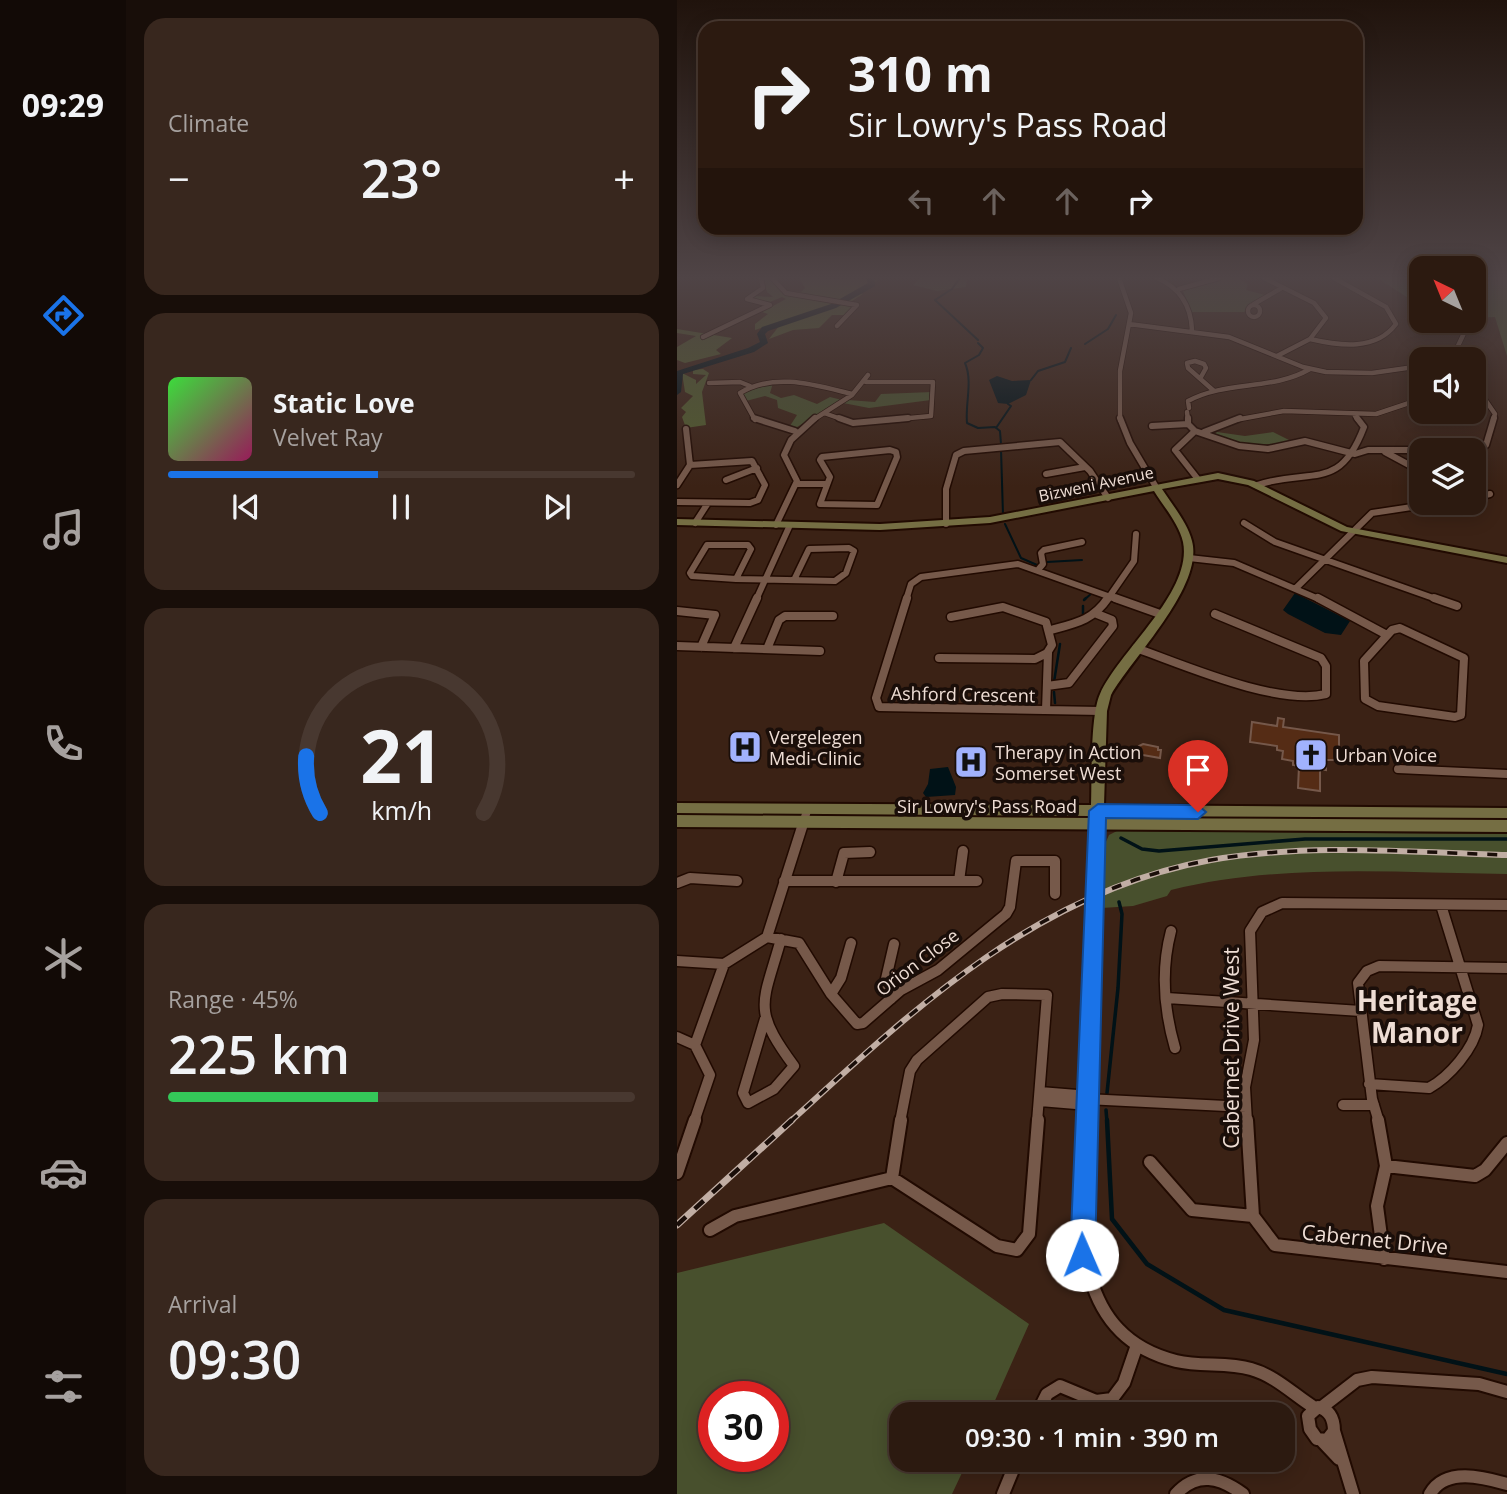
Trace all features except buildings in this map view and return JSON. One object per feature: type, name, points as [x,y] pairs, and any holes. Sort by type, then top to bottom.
[{"type":"street","points":[[1124,348],[1120,371],[1118,414],[1130,443],[1184,533],[1189,558],[1181,583],[1109,687],[1101,711],[1081,1229],[1084,1264],[1093,1292],[1106,1314],[1137,1345],[1157,1356],[1181,1362],[1253,1370],[1281,1383],[1315,1410],[1330,1430],[1353,1494]]},
{"type":"street","points":[[1256,348],[1310,369],[1358,374],[1409,368]]},
{"type":"street","points":[[1277,356],[1293,348]]},
{"type":"street","points":[[1310,369],[1282,381],[1214,391],[1191,398],[1187,403],[1188,424],[1195,431],[1204,432],[1225,443],[1249,448],[1276,449],[1305,441],[1355,454],[1368,450],[1409,451]]},
{"type":"street","points":[[1201,377],[1214,391]]},
{"type":"street","points":[[776,525],[796,484],[797,478],[784,454],[795,431],[852,394],[867,379],[933,382],[931,416],[853,423],[823,413]]},
{"type":"street","points":[[709,383],[790,385],[852,394]]},
{"type":"street","points":[[751,386],[740,394],[756,421],[795,431]]},
{"type":"street","points":[[1486,400],[1495,414],[1486,445]]},
{"type":"street","points":[[1204,432],[1231,420],[1276,412],[1332,412],[1355,416],[1383,413],[1409,403]]},
{"type":"street","points":[[1257,485],[1334,472],[1348,464],[1355,454],[1364,427],[1355,416]]},
{"type":"street","points":[[1152,426],[1188,424]]},
{"type":"street","points":[[677,485],[690,465],[686,429]]},
{"type":"street","points":[[1195,431],[1175,450],[1197,478]]},
{"type":"street","points":[[946,524],[947,488],[960,452],[1058,442],[1085,467],[1107,498]]},
{"type":"street","points":[[897,452],[879,502],[875,506],[821,505],[819,502],[827,484],[830,475],[820,460],[824,456],[897,452]]},
{"type":"street","points":[[1385,452],[1409,465]]},
{"type":"street","points":[[677,502],[756,501],[765,483],[749,460],[690,465]]},
{"type":"street","points":[[1046,474],[1085,467]]},
{"type":"street","points":[[726,480],[757,468]]},
{"type":"street","name":"Bizweni Avenue","points":[[677,522],[881,527],[946,524],[1001,519],[1197,478],[1235,478],[1257,485],[1353,532],[1507,560]]},
{"type":"street","points":[[796,484],[827,484]]},
{"type":"street","points":[[1486,495],[1490,494]]},
{"type":"street","points":[[695,523],[708,503]]},
{"type":"street","points":[[1297,587],[1375,512],[1409,507]]},
{"type":"street","points":[[1244,523],[1275,542],[1457,606]]},
{"type":"street","points":[[734,648],[790,525]]},
{"type":"street","points":[[1051,630],[1088,620],[1096,614],[1134,561],[1136,534]]},
{"type":"street","points":[[1038,570],[1043,564],[1042,553],[1045,550],[1082,542]]},
{"type":"street","points":[[735,579],[751,549],[748,545],[710,544],[690,572],[694,578],[765,580],[794,580],[842,580],[854,551],[849,548],[809,549],[794,580]]},
{"type":"street","points":[[1189,558],[1232,562],[1297,587],[1387,635]]},
{"type":"street","name":"Ashford Crescent","points":[[1101,711],[879,707],[875,701],[914,581],[921,577],[1013,564],[1038,570],[1160,614]]},
{"type":"street","points":[[951,617],[1008,608],[1044,620],[1054,639],[1049,653],[1046,710]]},
{"type":"street","points":[[677,611],[709,612],[715,615],[701,647]]},
{"type":"street","points":[[1047,686],[1069,683],[1113,626],[1112,620],[1096,614]]},
{"type":"street","points":[[1136,648],[1262,690],[1315,698],[1324,695],[1326,666],[1321,658],[1215,614]]},
{"type":"street","points":[[767,649],[779,620],[785,616],[833,615]]},
{"type":"street","points":[[1400,628],[1464,658],[1461,715],[1455,717],[1378,706],[1367,701],[1364,695],[1364,661],[1387,635],[1400,628]]},
{"type":"street","points":[[677,646],[820,651]]},
{"type":"street","points":[[939,658],[1035,659],[1049,653]]},
{"type":"street","points":[[1397,769],[1507,774]]},
{"type":"street","name":"Sir Lowry's Pass Road","points":[[677,808],[806,815],[1097,817],[1507,826]]},
{"type":"street","name":"Sir Lowry's Pass Road","points":[[1097,817],[1507,813]]},
{"type":"street","points":[[677,961],[724,964],[767,937],[806,815]]},
{"type":"street","name":"Sir Lowry's Pass Road","points":[[677,821],[806,815]]},
{"type":"street","points":[[959,881],[963,851]]},
{"type":"street","points":[[836,882],[844,853],[870,852]]},
{"type":"street","name":"Orion Close","points":[[767,937],[801,945],[831,994],[857,1024],[863,1023],[891,999],[938,970],[1006,914],[1010,907],[1016,861],[1055,861],[1055,894]]},
{"type":"street","points":[[677,882],[690,878],[737,881]]},
{"type":"street","points":[[784,881],[977,881]]},
{"type":"street","name":"Cabernet Drive West","points":[[1253,1216],[1246,1073],[1254,1040],[1250,931],[1253,922],[1277,904],[1441,905]]},
{"type":"street","points":[[1369,1084],[1422,1089],[1434,1086],[1473,1044],[1478,1025],[1441,905],[1507,905]]},
{"type":"street","points":[[1171,931],[1166,956],[1167,998],[1168,1027],[1175,1048]]},
{"type":"street","points":[[765,1019],[743,1093],[748,1103],[758,1101],[790,1073],[794,1066],[771,1035],[765,1019],[763,997],[781,939]]},
{"type":"street","points":[[831,994],[841,978],[851,943]]},
{"type":"street","points":[[891,999],[885,983],[894,944]]},
{"type":"street","points":[[695,1045],[724,964]]},
{"type":"street","points":[[1384,1259],[1377,1206],[1386,1166],[1369,1084],[1358,983],[1372,968],[1507,968]]},
{"type":"street","points":[[710,1230],[735,1216],[892,1178],[997,1246],[1017,1250],[1029,1234],[1047,995],[1002,994],[988,998],[917,1060],[910,1071],[897,1127],[892,1178]]},
{"type":"street","points":[[1167,998],[1253,1002],[1361,1012]]},
{"type":"street","points":[[677,1037],[695,1045],[710,1075],[677,1173]]},
{"type":"street","points":[[1040,1097],[1076,1104],[1086,1099],[1246,1107]]},
{"type":"street","points":[[1343,1105],[1374,1105]]},
{"type":"street","points":[[1386,1166],[1476,1176],[1485,1170],[1507,1143]]},
{"type":"street","points":[[1151,1162],[1162,1171],[1184,1204],[1192,1210],[1253,1216]]},
{"type":"street","name":"Cabernet Drive","points":[[1253,1216],[1270,1240],[1281,1247],[1507,1272]]},
{"type":"street","points":[[1043,1402],[1047,1394],[1060,1386],[1098,1402],[1112,1400],[1119,1393],[1137,1345]]},
{"type":"street","points":[[1330,1430],[1309,1429],[1315,1410],[1357,1380],[1372,1377],[1479,1384],[1507,1392]]},
{"type":"street","points":[[1330,1430],[1340,1394]]},
{"type":"street","points":[[1003,1494],[1012,1472]]},
{"type":"street","points":[[1176,1494],[1182,1486],[1199,1476],[1217,1477],[1243,1494]]},
{"type":"street","points":[[1430,1494],[1437,1482],[1446,1477],[1507,1484]]},
{"type":"green space","points":[[677,348],[719,348],[716,350],[721,354],[685,363],[677,360]]},
{"type":"green space","points":[[703,369],[709,373],[702,392],[706,425],[686,428],[682,417],[686,412],[681,408],[693,396],[685,392],[682,373],[696,380],[696,384],[706,375],[693,374],[693,370]]},
{"type":"green space","points":[[773,383],[770,393],[781,398],[794,395],[817,404],[830,397],[842,400],[797,427],[788,429],[797,415],[778,408],[777,400],[765,396],[746,401],[742,393]]},
{"type":"green space","points":[[932,392],[931,400],[869,408],[843,403],[848,400],[875,402],[881,394]]},
{"type":"green space","points":[[1217,432],[1245,436],[1273,432],[1293,442],[1244,446],[1213,436]]},
{"type":"green space","points":[[1117,831],[1507,834],[1507,874],[1338,872],[1254,876],[1171,890],[1167,896],[1133,906],[1102,908],[1105,844],[1109,835]]},
{"type":"green space","points":[[884,1223],[1029,1324],[994,1402],[889,1402],[889,1472],[962,1472],[952,1494],[677,1494],[677,1273]]},
{"type":"shaded area","points":[[997,376],[1012,381],[1031,380],[1026,395],[1008,404],[998,403],[989,380]]},
{"type":"shaded area","points":[[1295,593],[1350,621],[1341,635],[1325,633],[1283,610]]},
{"type":"shaded area","points":[[948,767],[956,787],[955,795],[926,797],[923,793],[928,784],[930,769]]},
{"type":"waterway","points":[[677,392],[679,373],[755,348]]},
{"type":"waterway","points":[[983,348],[979,355],[965,363],[969,385],[967,423],[978,428],[996,428]]},
{"type":"waterway","points":[[1031,380],[1038,371],[1065,362],[1071,348]]},
{"type":"waterway","points":[[996,428],[1011,406],[1008,404]]},
{"type":"waterway","points":[[996,428],[1000,431],[1001,444]]},
{"type":"waterway","points":[[1001,449],[1003,515]]},
{"type":"waterway","points":[[1005,524],[1021,558],[1037,565]]},
{"type":"waterway","points":[[1047,562],[1082,560]]},
{"type":"waterway","points":[[1086,598],[1084,600],[1092,593]]},
{"type":"waterway","points":[[1083,606],[1083,614]]},
{"type":"waterway","points":[[1054,682],[1060,644]]},
{"type":"waterway","points":[[1054,692],[1055,703]]},
{"type":"waterway","points":[[1121,838],[1142,849],[1159,851],[1305,839],[1507,839]]},
{"type":"waterway","points":[[1107,1093],[1118,988],[1122,914],[1119,902]]},
{"type":"waterway","points":[[1106,1110],[1107,1122]]},
{"type":"waterway","points":[[1107,1120],[1112,1219],[1147,1264],[1224,1310],[1507,1374]]},
{"type":"railway","points":[[790,1122],[884,1037],[932,997],[983,960],[1035,926],[1090,898],[1149,875],[1211,860],[1284,852],[1359,850],[1507,855]]},
{"type":"railway","points":[[677,1225],[792,1120]]},
{"type":"place","name":"Vergelegen Medi-Clinic","points":[[745,747]]},
{"type":"place","name":"Urban Voice","points":[[1311,755]]},
{"type":"place","name":"Therapy in Action Somerset West","points":[[971,762]]},
{"type":"district","name":"Heritage Manor","points":[[1417,1016]]},
{"type":"route","points":[[1082,1255],[1098,811],[1198,812]]}]
